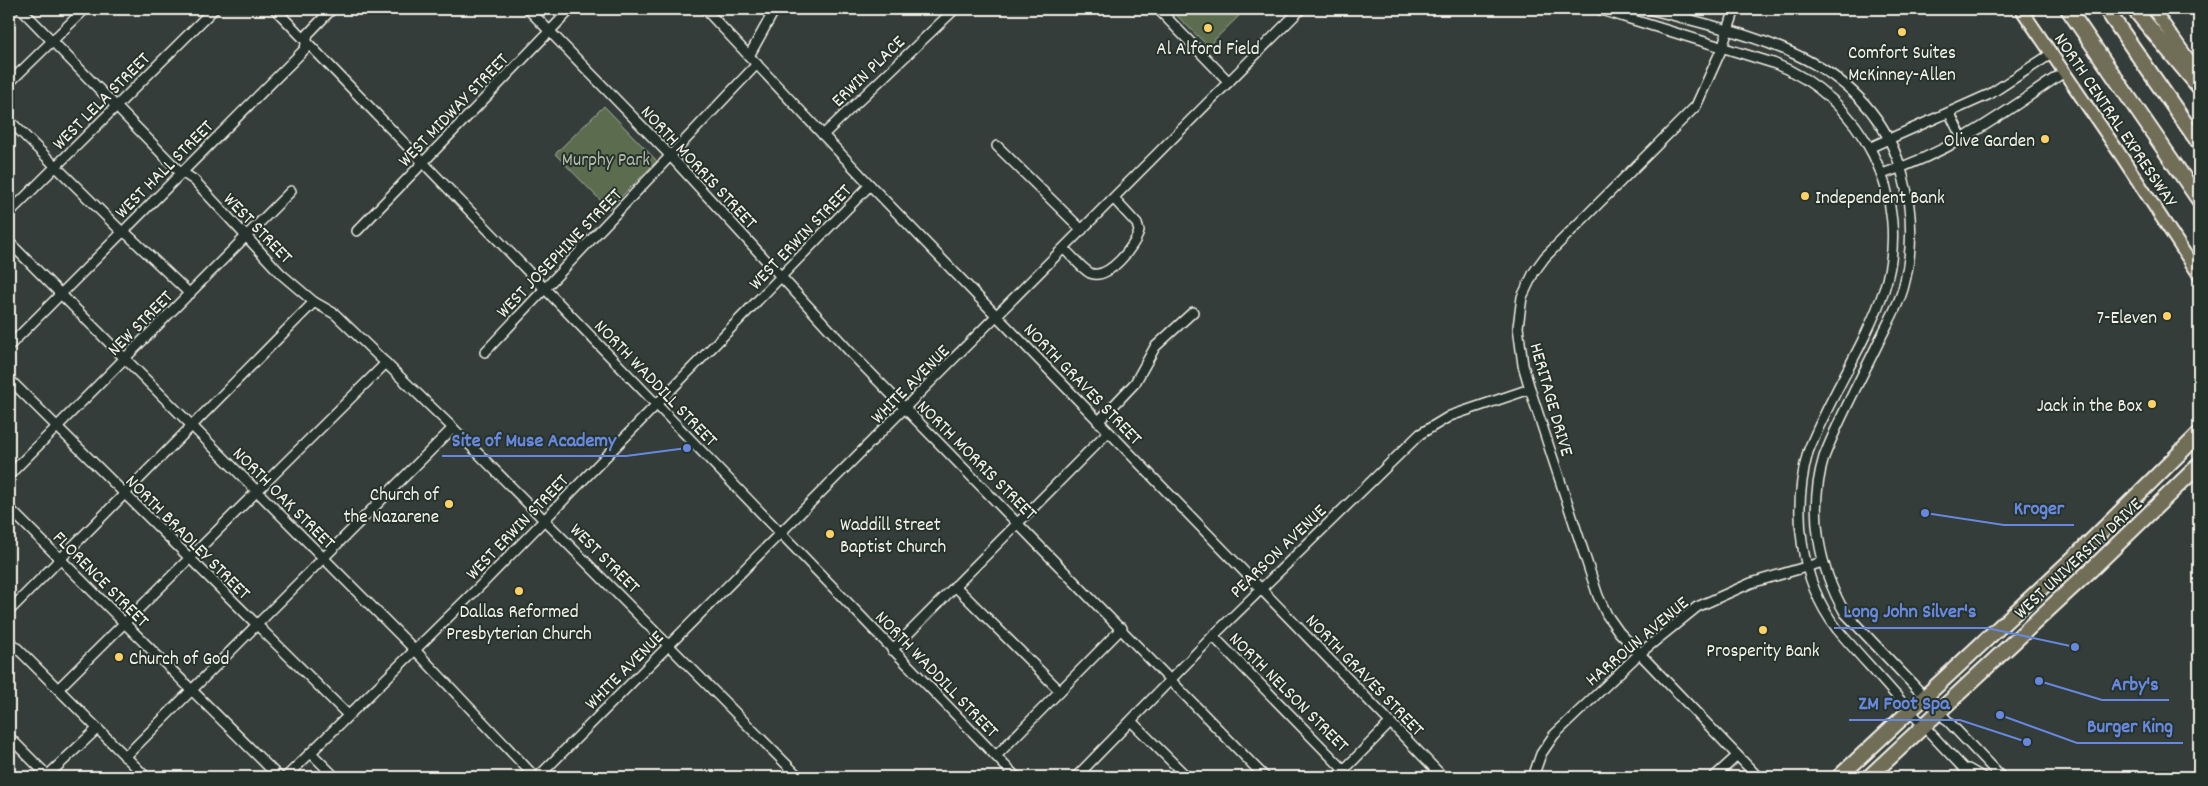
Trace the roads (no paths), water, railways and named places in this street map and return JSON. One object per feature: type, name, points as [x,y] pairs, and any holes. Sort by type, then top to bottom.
[{"type":"highway","points":[[2068,9],[2199,200]]},
{"type":"highway","points":[[2106,9],[2199,143]]},
{"type":"highway","points":[[2134,9],[2199,87]]},
{"type":"highway","name":"WEST UNIVERSITY DRIVE","points":[[1839,777],[2112,520],[2199,434]]},
{"type":"highway","name":"WEST UNIVERSITY DRIVE","points":[[1869,777],[2096,566],[2199,465]]},
{"type":"main road","name":"NORTH CENTRAL EXPRESSWAY","points":[[2020,9],[2199,275]]},
{"type":"main road","points":[[2153,9],[2199,74]]},
{"type":"street","name":"WEST STREET","points":[[21,9],[177,169],[194,180],[281,274],[314,302],[335,314],[386,363],[546,520],[800,777]]},
{"type":"street","points":[[9,83],[85,9]]},
{"type":"street","name":"WEST LELA STREET","points":[[9,213],[214,9]]},
{"type":"street","name":"NORTH WADDILL STREET","points":[[275,9],[1016,777]]},
{"type":"street","name":"WEST HALL STREET","points":[[9,346],[305,50],[308,34],[332,9]]},
{"type":"street","name":"NORTH MORRIS STREET","points":[[528,9],[670,157],[906,409],[1122,628],[1265,777]]},
{"type":"street","name":"WEST MIDWAY STREET","points":[[357,231],[571,9]]},
{"type":"street","name":"NORTH GRAVES STREET","points":[[705,9],[870,185],[1443,777]]},
{"type":"street","points":[[749,56],[775,9]]},
{"type":"street","name":"ERWIN PLACE","points":[[823,135],[955,9]]},
{"type":"street","points":[[1158,9],[1229,82]]},
{"type":"street","name":"WHITE AVENUE","points":[[536,777],[782,534],[1301,9]]},
{"type":"street","points":[[1598,9],[1784,67],[1815,85],[1840,106],[1870,147],[1882,174],[1892,216],[1889,269],[1876,308],[1818,428],[1805,461],[1799,507],[1802,541],[1807,566],[1826,611],[1837,628],[1910,711],[1972,777]]},
{"type":"street","points":[[1649,9],[1728,30],[1800,55],[1834,75],[1865,104],[1889,138],[1901,168],[1910,219],[1911,240],[1907,271],[1895,310],[1835,431],[1821,468],[1816,517],[1823,562],[1829,582],[1846,613],[2001,777]]},
{"type":"street","name":"HERITAGE DRIVE","points":[[1735,9],[1722,48],[1702,95],[1691,112],[1545,257],[1534,272],[1522,297],[1518,327],[1523,364],[1530,390],[1598,596],[1614,625],[1758,777]]},
{"type":"street","points":[[1870,147],[1950,114],[2004,86],[2051,54]]},
{"type":"street","name":"WEST JOSEPHINE STREET","points":[[485,352],[546,290],[757,64]]},
{"type":"street","points":[[1882,174],[1901,168],[1963,140],[2064,72]]},
{"type":"street","points":[[1950,114],[1963,140]]},
{"type":"street","points":[[9,120],[122,232],[128,234],[190,294]]},
{"type":"street","points":[[997,146],[1082,230]]},
{"type":"street","name":"WEST ERWIN STREET","points":[[286,777],[546,520],[870,185]]},
{"type":"street","name":"NEW STREET","points":[[9,475],[291,190]]},
{"type":"street","points":[[1064,249],[1090,273],[1098,274],[1117,263],[1129,252],[1139,231],[1137,224],[1114,198]]},
{"type":"street","name":"NORTH OAK STREET","points":[[9,242],[124,360],[415,650],[536,777]]},
{"type":"street","points":[[9,611],[314,302]]},
{"type":"street","points":[[1098,422],[1135,383],[1155,347],[1193,312]]},
{"type":"street","points":[[58,689],[386,363]]},
{"type":"street","name":"NORTH BRADLEY STREET","points":[[9,379],[256,626],[348,715]]},
{"type":"street","name":"PEARSON AVENUE","points":[[1076,777],[1132,722],[1212,636],[1404,448],[1429,426],[1450,416],[1530,390]]},
{"type":"street","points":[[125,757],[453,428]]},
{"type":"street","points":[[892,650],[1108,432]]},
{"type":"street","name":"FLORENCE STREET","points":[[9,508],[279,777]]},
{"type":"street","name":"HARROUN AVENUE","points":[[1533,777],[1546,743],[1640,654],[1697,607],[1750,583],[1823,562]]},
{"type":"street","points":[[955,586],[1060,691]]},
{"type":"street","points":[[996,756],[1122,628]]},
{"type":"street","name":"NORTH NELSON STREET","points":[[1212,636],[1344,770]]},
{"type":"street","points":[[9,640],[146,777]]},
{"type":"street","points":[[1132,722],[1187,777]]},
{"type":"street","points":[[1337,777],[1390,723]]},
{"type":"street","points":[[9,737],[47,777],[97,729]]},
{"type":"street","points":[[311,753],[335,777]]},
{"type":"street","points":[[1714,777],[1737,756]]},
{"type":"street","points":[[1959,764],[1982,777]]},
{"type":"place","name":"Al Alford Field","points":[[1208,28]]},
{"type":"place","name":"Comfort Suites McKinney-Allen","points":[[1902,32]]},
{"type":"place","name":"Olive Garden","points":[[2045,139]]},
{"type":"place","name":"Independent Bank","points":[[1805,196]]},
{"type":"place","name":"7-Eleven","points":[[2167,316]]},
{"type":"place","name":"Jack in the Box","points":[[2152,404]]},
{"type":"place","name":"Site of Muse Academy","points":[[687,448]]},
{"type":"place","name":"Church of the Nazarene","points":[[449,504]]},
{"type":"place","name":"Kroger","points":[[1925,513]]},
{"type":"place","name":"Waddill Street Baptist Church","points":[[830,534]]},
{"type":"place","name":"Dallas Reformed Presbyterian Church","points":[[519,591]]},
{"type":"place","name":"Prosperity Bank","points":[[1763,630]]},
{"type":"place","name":"Long John Silver's","points":[[2075,647]]},
{"type":"place","name":"Church of God","points":[[119,657]]},
{"type":"place","name":"Arby's","points":[[2039,681]]},
{"type":"place","name":"Burger King","points":[[2000,715]]},
{"type":"place","name":"ZM Foot Spa","points":[[2027,742]]},
{"type":"park label","name":"Murphy Park","points":[[606,158]]}]
